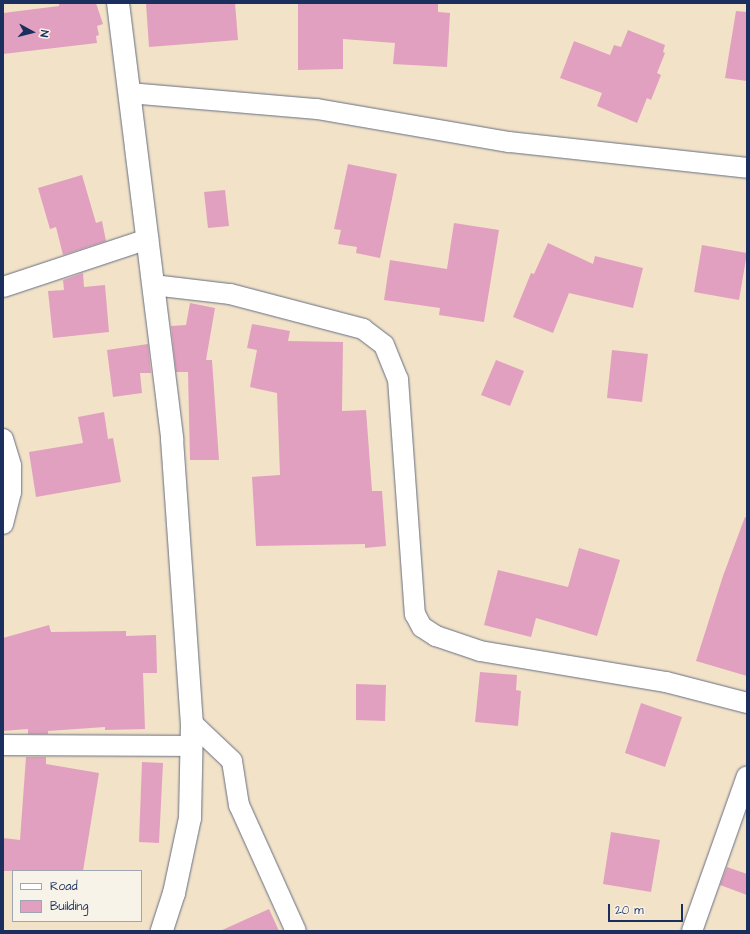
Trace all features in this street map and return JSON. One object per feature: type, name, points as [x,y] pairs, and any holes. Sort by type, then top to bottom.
[{"type":"street","points":[[118,3],[172,439],[192,723],[190,818],[174,893],[162,931]]},
{"type":"street","points":[[129,93],[317,109],[509,142],[747,168]]},
{"type":"street","points":[[3,286],[148,239]]},
{"type":"street","points":[[153,285],[238,296],[363,329],[384,345],[398,379],[415,614],[422,627],[436,636],[480,651],[666,682],[747,703]]},
{"type":"street","points":[[3,439],[11,466],[11,485],[3,524]]},
{"type":"street","points":[[192,723],[232,761],[239,805],[296,931]]},
{"type":"street","points":[[3,745],[192,746]]},
{"type":"street","points":[[692,931],[747,776]]},
{"type":"building","points":[[59,3],[96,3],[103,24],[97,26],[99,35],[96,36],[97,43],[3,54],[3,13],[59,6]]},
{"type":"building","points":[[146,3],[235,3],[238,40],[149,47]]},
{"type":"building","points":[[298,3],[438,3],[438,12],[450,13],[447,67],[393,64],[395,43],[343,39],[343,69],[298,70]]},
{"type":"building","points":[[736,11],[747,12],[747,81],[725,78]]},
{"type":"building","points":[[628,30],[665,45],[663,52],[665,53],[657,73],[661,75],[651,100],[647,98],[637,123],[597,106],[602,93],[560,78],[574,41],[610,55],[614,45],[621,47]]},
{"type":"building","points":[[348,164],[397,174],[380,258],[356,253],[357,247],[338,244],[341,230],[334,229]]},
{"type":"building","points":[[82,175],[96,223],[102,221],[106,241],[63,255],[56,227],[50,229],[38,188]]},
{"type":"building","points":[[225,190],[229,226],[208,228],[204,192]]},
{"type":"building","points":[[454,223],[499,230],[484,322],[439,315],[440,308],[384,300],[390,260],[447,269]]},
{"type":"building","points":[[548,243],[593,264],[595,256],[643,268],[633,308],[569,293],[553,333],[513,317],[531,273],[534,274]]},
{"type":"building","points":[[702,245],[747,253],[739,300],[694,292]]},
{"type":"building","points":[[83,273],[84,287],[105,285],[109,332],[53,338],[48,291],[64,290],[63,280]]},
{"type":"building","points":[[190,303],[215,308],[206,360],[212,360],[219,460],[190,460],[188,372],[176,372],[171,326],[186,325]]},
{"type":"building","points":[[252,324],[290,331],[288,341],[343,342],[342,411],[366,410],[372,491],[382,491],[386,546],[365,548],[365,544],[256,546],[252,477],[280,475],[277,393],[250,387],[257,350],[247,348]]},
{"type":"building","points":[[148,344],[151,373],[140,373],[142,393],[113,397],[107,350]]},
{"type":"building","points":[[612,350],[648,354],[642,402],[607,398]]},
{"type":"building","points":[[496,360],[524,371],[510,406],[481,395]]},
{"type":"building","points":[[104,412],[108,439],[113,438],[121,482],[36,497],[29,452],[83,443],[78,417]]},
{"type":"building","points":[[745,517],[747,518],[747,676],[696,661],[723,576]]},
{"type":"building","points":[[579,548],[620,560],[597,636],[536,618],[531,637],[484,625],[498,570],[568,587]]},
{"type":"building","points":[[49,625],[51,632],[126,631],[126,636],[156,635],[157,673],[143,673],[145,729],[105,730],[105,727],[48,731],[48,734],[28,734],[28,729],[3,731],[3,638]]},
{"type":"building","points":[[480,672],[517,675],[516,690],[521,691],[518,726],[475,722]]},
{"type":"building","points":[[356,684],[386,685],[385,721],[356,720]]},
{"type":"building","points":[[641,703],[682,717],[665,767],[625,753]]},
{"type":"building","points":[[26,757],[46,757],[46,764],[99,773],[83,870],[3,871],[3,838],[20,840]]},
{"type":"building","points":[[142,762],[163,763],[159,843],[139,842]]},
{"type":"building","points":[[611,832],[660,840],[651,892],[603,884]]},
{"type":"building","points":[[727,867],[747,874],[747,895],[720,885]]},
{"type":"building","points":[[269,909],[279,931],[220,931]]}]
